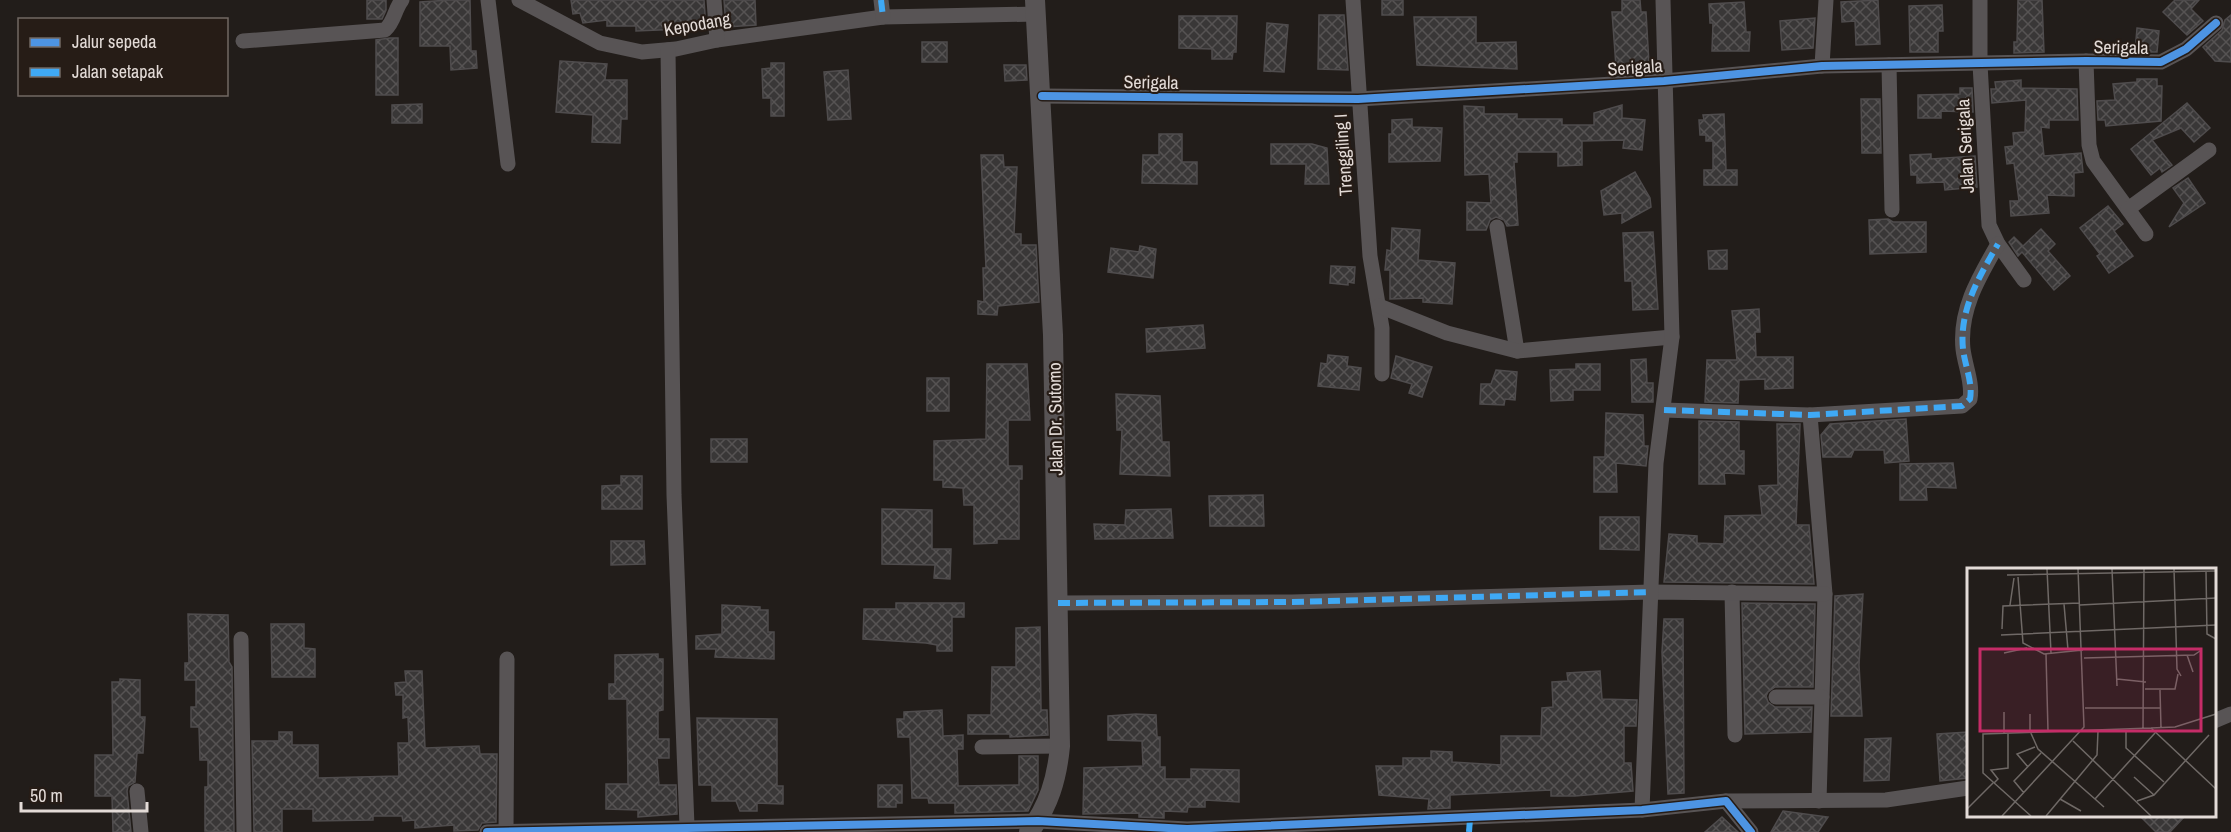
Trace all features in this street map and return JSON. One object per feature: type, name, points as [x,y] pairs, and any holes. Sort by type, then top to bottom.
[{"type":"street","points":[[243,40],[385,30],[393,23],[395,11],[402,0]]},
{"type":"street","points":[[488,0],[508,164]]},
{"type":"street","name":"Kepodang","points":[[519,0],[600,43],[617,49],[642,52],[883,17],[1036,7]]},
{"type":"street","points":[[714,0],[717,40]]},
{"type":"street","points":[[881,0],[883,17]]},
{"type":"street","name":"Trenggiling I","points":[[1353,0],[1370,256],[1379,306],[1382,374]]},
{"type":"street","points":[[1642,810],[1656,463],[1672,337],[1663,0]]},
{"type":"street","points":[[1822,66],[1826,0]]},
{"type":"street","name":"Jalan Serigala","points":[[1980,0],[1980,64],[1989,225],[1998,244],[2024,280]]},
{"type":"street","name":"Jalan Dr. Sutomo","points":[[1034,826],[1051,794],[1060,746],[1053,335],[1036,7]]},
{"type":"street","name":"Serigala","points":[[1042,96],[1358,99],[1664,81],[1822,66],[2086,61],[2161,62],[2186,49],[2216,23]]},
{"type":"street","points":[[668,50],[674,495],[687,826]]},
{"type":"street","points":[[2086,61],[2089,145],[2093,161],[2146,234]]},
{"type":"street","points":[[1888,65],[1892,210]]},
{"type":"street","points":[[2128,209],[2209,150]]},
{"type":"street","points":[[1497,227],[1517,351]]},
{"type":"street","points":[[1664,410],[1810,415],[1962,406],[1970,399],[1971,389],[1963,348],[1963,324],[1980,277],[1998,244]]},
{"type":"street","points":[[1379,306],[1447,333],[1517,351],[1672,337]]},
{"type":"street","points":[[1810,415],[1825,594],[1819,801]]},
{"type":"street","points":[[1058,603],[1292,603],[1651,592],[1825,594]]},
{"type":"street","points":[[1732,592],[1735,735]]},
{"type":"street","points":[[241,639],[244,832]]},
{"type":"street","points":[[506,831],[507,658]]},
{"type":"street","points":[[1776,697],[1822,697]]},
{"type":"street","points":[[2216,720],[2231,714]]},
{"type":"street","points":[[982,747],[1060,746]]},
{"type":"street","points":[[487,832],[687,826],[1034,826],[1186,831],[1469,826],[1726,801],[1886,800],[1967,788]]},
{"type":"street","points":[[137,791],[141,832]]},
{"type":"street","points":[[1726,801],[1751,832]]},
{"type":"building","points":[[367,0],[386,0],[386,10],[382,19],[367,19]]},
{"type":"building","points":[[470,0],[471,51],[476,51],[477,68],[451,70],[450,46],[420,46],[420,2]]},
{"type":"building","points":[[571,0],[704,0],[706,28],[636,31],[636,26],[607,26],[607,20],[583,23],[580,13],[573,14]]},
{"type":"building","points":[[724,0],[755,0],[756,25],[726,27]]},
{"type":"building","points":[[1382,0],[1403,0],[1403,15],[1382,15]]},
{"type":"building","points":[[1622,0],[1640,0],[1641,12],[1646,12],[1649,64],[1616,67],[1612,12],[1622,12]]},
{"type":"building","points":[[1878,0],[1880,44],[1856,45],[1855,21],[1842,22],[1841,2]]},
{"type":"building","points":[[2018,0],[2042,0],[2044,52],[2014,53],[2014,42],[2017,42]]},
{"type":"building","points":[[2175,0],[2199,0],[2191,9],[2203,21],[2187,35],[2163,12]]},
{"type":"building","points":[[1744,2],[1746,32],[1750,32],[1749,51],[1712,51],[1713,23],[1710,23],[1709,4]]},
{"type":"building","points":[[1942,5],[1943,31],[1938,31],[1938,52],[1910,52],[1909,6]]},
{"type":"building","points":[[1319,15],[1344,15],[1348,70],[1318,69]]},
{"type":"building","points":[[2231,15],[2231,62],[2215,61],[2203,47],[2222,30],[2225,20]]},
{"type":"building","points":[[1179,16],[1237,16],[1236,52],[1233,52],[1232,59],[1212,59],[1212,49],[1179,48]]},
{"type":"building","points":[[1414,17],[1476,17],[1476,43],[1516,42],[1517,69],[1417,65]]},
{"type":"building","points":[[1815,18],[1813,48],[1782,50],[1780,21]]},
{"type":"building","points":[[1267,23],[1288,25],[1284,72],[1264,71]]},
{"type":"building","points":[[2137,28],[2159,31],[2157,52],[2135,52]]},
{"type":"building","points":[[398,38],[398,95],[376,95],[376,40]]},
{"type":"building","points":[[922,42],[947,42],[947,62],[922,62]]},
{"type":"building","points":[[560,61],[607,64],[605,80],[627,80],[627,119],[621,119],[620,143],[592,142],[593,115],[556,112]]},
{"type":"building","points":[[771,63],[784,63],[784,116],[771,116],[771,98],[763,98],[762,69],[771,68]]},
{"type":"building","points":[[1004,65],[1026,65],[1027,80],[1005,81]]},
{"type":"building","points":[[848,70],[851,119],[828,120],[824,72]]},
{"type":"building","points":[[2137,79],[2157,79],[2157,86],[2162,86],[2161,121],[2106,126],[2105,120],[2098,120],[2097,101],[2115,100],[2113,84],[2137,82]]},
{"type":"building","points":[[2021,80],[2021,88],[2077,89],[2078,120],[2049,120],[2049,128],[2041,127],[2044,156],[2081,153],[2083,172],[2074,173],[2074,196],[2047,195],[2049,213],[2011,216],[2010,201],[2019,201],[2014,163],[2007,164],[2005,147],[2014,146],[2013,133],[2025,132],[2026,100],[1992,103],[1991,89],[1996,89],[1995,82]]},
{"type":"building","points":[[1960,88],[1972,88],[1973,112],[1941,111],[1941,118],[1918,118],[1918,95],[1960,94]]},
{"type":"building","points":[[1861,99],[1880,99],[1881,153],[1862,153]]},
{"type":"building","points":[[2187,103],[2210,128],[2194,142],[2181,128],[2152,140],[2172,165],[2162,172],[2160,168],[2151,175],[2131,149]]},
{"type":"building","points":[[422,104],[422,123],[392,123],[392,105]]},
{"type":"building","points":[[1622,105],[1622,118],[1645,120],[1642,150],[1623,148],[1624,140],[1582,141],[1582,165],[1558,166],[1558,152],[1517,152],[1517,162],[1514,162],[1518,225],[1507,226],[1504,220],[1496,217],[1490,220],[1486,230],[1467,230],[1467,202],[1491,203],[1489,174],[1465,175],[1464,106],[1484,107],[1484,114],[1517,114],[1517,119],[1562,119],[1562,125],[1594,125],[1594,113]]},
{"type":"building","points":[[1724,114],[1726,170],[1737,170],[1737,185],[1704,185],[1704,170],[1713,170],[1713,141],[1706,141],[1706,135],[1700,135],[1699,120],[1704,120],[1703,115]]},
{"type":"building","points":[[1412,119],[1412,127],[1442,128],[1440,161],[1389,162],[1389,134],[1392,134],[1392,120]]},
{"type":"building","points":[[1159,134],[1182,134],[1182,162],[1197,162],[1197,184],[1142,183],[1143,155],[1159,155]]},
{"type":"building","points":[[1271,144],[1312,144],[1327,148],[1329,184],[1305,184],[1306,164],[1271,164]]},
{"type":"building","points":[[1931,154],[1931,159],[1975,156],[1977,187],[1945,190],[1944,182],[1917,183],[1917,175],[1911,175],[1910,155]]},
{"type":"building","points":[[981,155],[1003,155],[1004,167],[1017,167],[1014,234],[1021,234],[1021,245],[1036,245],[1039,302],[998,306],[997,315],[978,314],[978,301],[984,302],[983,268],[986,268]]},
{"type":"building","points":[[1635,172],[1650,198],[1651,207],[1622,223],[1622,213],[1604,215],[1601,191]]},
{"type":"building","points":[[2188,178],[2205,203],[2169,227],[2184,203],[2173,188]]},
{"type":"building","points":[[2108,206],[2123,224],[2114,231],[2133,256],[2109,273],[2097,256],[2100,254],[2080,228]]},
{"type":"building","points":[[1888,219],[1893,222],[1926,222],[1926,252],[1870,254],[1869,220]]},
{"type":"building","points":[[1392,228],[1420,230],[1418,260],[1455,263],[1452,304],[1423,302],[1423,298],[1390,299],[1390,270],[1385,270],[1387,250],[1391,251]]},
{"type":"building","points":[[2041,229],[2055,244],[2048,251],[2070,276],[2054,290],[2022,252],[2018,256],[2009,242],[2014,237],[2023,246]]},
{"type":"building","points":[[1653,232],[1658,309],[1633,310],[1632,281],[1625,281],[1623,233]]},
{"type":"building","points":[[1140,246],[1156,249],[1153,278],[1108,272],[1111,248],[1139,252]]},
{"type":"building","points":[[1727,250],[1727,269],[1709,269],[1708,251]]},
{"type":"building","points":[[1331,266],[1355,267],[1354,283],[1348,282],[1348,285],[1330,283]]},
{"type":"building","points":[[1759,309],[1760,332],[1755,332],[1756,357],[1793,357],[1793,388],[1765,389],[1765,379],[1739,380],[1738,403],[1705,402],[1707,360],[1737,360],[1732,311]]},
{"type":"building","points":[[1203,325],[1205,348],[1147,352],[1146,329]]},
{"type":"building","points":[[1328,355],[1348,357],[1347,366],[1361,368],[1359,390],[1318,386],[1321,363],[1327,364]]},
{"type":"building","points":[[1396,356],[1432,367],[1422,397],[1409,393],[1412,384],[1391,378]]},
{"type":"building","points":[[1646,359],[1647,383],[1653,383],[1653,402],[1632,402],[1631,360]]},
{"type":"building","points":[[987,364],[1027,364],[1030,420],[1008,420],[1008,466],[1022,466],[1022,479],[1019,479],[1019,539],[997,539],[997,543],[974,544],[974,505],[964,505],[963,488],[943,487],[943,480],[934,480],[934,441],[986,439]]},
{"type":"building","points":[[1576,364],[1600,364],[1600,390],[1573,390],[1573,400],[1551,401],[1550,370],[1576,369]]},
{"type":"building","points":[[1496,370],[1517,372],[1515,400],[1505,399],[1504,405],[1480,404],[1481,384],[1491,384]]},
{"type":"building","points":[[927,378],[949,378],[949,411],[927,411]]},
{"type":"building","points":[[1116,394],[1160,396],[1162,442],[1169,442],[1170,476],[1120,474],[1122,430],[1117,430]]},
{"type":"building","points":[[1606,413],[1643,415],[1644,446],[1648,446],[1646,466],[1616,463],[1617,492],[1594,492],[1594,457],[1605,457]]},
{"type":"building","points":[[1906,419],[1909,461],[1885,463],[1884,450],[1854,450],[1851,457],[1823,457],[1821,435],[1830,424]]},
{"type":"building","points":[[1699,421],[1739,422],[1739,451],[1744,451],[1744,474],[1724,473],[1725,484],[1699,484]]},
{"type":"building","points":[[1777,424],[1800,424],[1796,525],[1809,525],[1814,584],[1664,582],[1669,534],[1697,536],[1697,543],[1724,544],[1725,516],[1762,515],[1759,486],[1778,485]]},
{"type":"building","points":[[711,439],[747,439],[747,462],[711,462]]},
{"type":"building","points":[[1953,463],[1956,488],[1926,487],[1927,500],[1900,500],[1900,464]]},
{"type":"building","points":[[621,476],[642,476],[642,509],[602,509],[602,486],[621,485]]},
{"type":"building","points":[[1263,495],[1264,526],[1210,526],[1209,496]]},
{"type":"building","points":[[882,509],[932,510],[932,549],[951,549],[950,579],[934,578],[935,565],[882,564]]},
{"type":"building","points":[[1171,509],[1173,538],[1095,539],[1094,524],[1125,525],[1126,510]]},
{"type":"building","points":[[1600,517],[1639,517],[1639,550],[1600,549]]},
{"type":"building","points":[[611,541],[644,541],[645,564],[611,565]]},
{"type":"building","points":[[1863,594],[1859,665],[1862,716],[1831,716],[1835,596]]},
{"type":"building","points":[[896,603],[964,603],[964,617],[952,617],[952,651],[937,651],[937,645],[926,643],[863,639],[864,609],[896,609]]},
{"type":"building","points":[[1742,603],[1815,604],[1813,687],[1775,687],[1766,696],[1768,702],[1775,707],[1812,707],[1811,732],[1745,734]]},
{"type":"building","points":[[722,605],[760,607],[760,610],[768,610],[768,632],[774,632],[774,659],[715,657],[716,649],[696,649],[696,636],[722,634]]},
{"type":"building","points":[[188,614],[228,615],[229,662],[232,667],[234,832],[205,831],[205,787],[208,787],[208,760],[200,760],[199,727],[191,727],[191,707],[196,707],[196,680],[185,680],[185,663],[189,663]]},
{"type":"building","points":[[1664,619],[1683,619],[1684,793],[1668,794],[1662,652]]},
{"type":"building","points":[[271,624],[304,624],[304,648],[315,649],[315,677],[272,677]]},
{"type":"building","points":[[1040,627],[1041,710],[1047,710],[1048,735],[1010,737],[1010,734],[968,734],[968,715],[991,715],[992,667],[1016,667],[1016,628]]},
{"type":"building","points":[[658,654],[658,659],[663,659],[663,710],[658,711],[658,739],[669,739],[669,758],[657,758],[659,785],[676,785],[677,814],[638,817],[638,810],[606,809],[606,784],[628,784],[627,699],[609,699],[609,684],[615,684],[615,655]]},
{"type":"building","points":[[405,671],[422,671],[425,748],[479,746],[480,754],[497,754],[496,822],[482,823],[478,830],[454,831],[454,825],[415,828],[415,820],[403,821],[402,816],[373,816],[373,820],[313,821],[313,809],[282,809],[282,832],[254,832],[252,741],[279,741],[279,732],[292,732],[292,745],[318,745],[318,778],[399,776],[398,743],[409,743],[408,717],[403,718],[403,695],[396,695],[395,683],[406,682]]},
{"type":"building","points":[[1600,671],[1602,699],[1637,700],[1636,726],[1624,726],[1624,763],[1631,763],[1633,791],[1575,796],[1551,796],[1551,790],[1450,795],[1450,808],[1428,809],[1429,799],[1379,795],[1376,766],[1403,766],[1403,758],[1431,758],[1431,751],[1452,752],[1452,762],[1501,765],[1501,736],[1541,736],[1542,708],[1553,707],[1552,682],[1568,681],[1567,673]]},
{"type":"building","points":[[120,679],[140,680],[140,717],[145,717],[143,753],[137,753],[135,782],[128,786],[127,791],[131,832],[113,832],[112,796],[95,796],[95,755],[113,755],[112,682],[120,682]]},
{"type":"building","points":[[942,710],[943,736],[963,735],[963,749],[957,749],[958,786],[1019,785],[1019,756],[1038,756],[1038,790],[1028,811],[955,813],[955,803],[929,803],[928,798],[912,798],[910,737],[898,737],[897,719],[904,719],[904,712]]},
{"type":"building","points":[[1156,715],[1157,737],[1160,737],[1160,767],[1165,767],[1165,779],[1191,779],[1191,769],[1239,770],[1239,802],[1205,800],[1205,807],[1188,807],[1187,812],[1164,811],[1164,818],[1139,817],[1139,813],[1083,814],[1084,768],[1143,766],[1142,741],[1108,740],[1108,716]]},
{"type":"building","points":[[697,718],[777,719],[777,786],[783,786],[783,804],[757,803],[757,811],[740,811],[736,801],[712,801],[712,785],[699,785]]},
{"type":"building","points":[[1967,732],[1967,778],[1940,781],[1937,734]]},
{"type":"building","points":[[1891,738],[1889,780],[1864,781],[1865,739]]},
{"type":"building","points":[[878,785],[902,785],[902,803],[896,803],[896,807],[878,807]]},
{"type":"building","points":[[1783,811],[1828,817],[1818,832],[1771,832]]},
{"type":"building","points":[[1722,817],[1738,832],[1705,832]]},
{"type":"building","points":[[2141,817],[2184,817],[2170,832],[2156,832]]},
{"type":"marked path","points":[[881,0],[883,17]]},
{"type":"marked path","points":[[1664,410],[1810,415],[1962,406],[1970,399],[1971,393],[1963,349],[1967,307],[1998,244]]},
{"type":"marked path","points":[[1058,603],[1292,602],[1651,592]]},
{"type":"marked path","points":[[1469,832],[1470,819]]},
{"type":"cycle path","points":[[1042,96],[1358,99],[1664,81],[1822,66],[2086,61],[2161,62],[2186,49],[2216,23]]},
{"type":"cycle path","points":[[487,832],[1038,821],[1187,829],[1642,810],[1726,801],[1751,832]]}]
